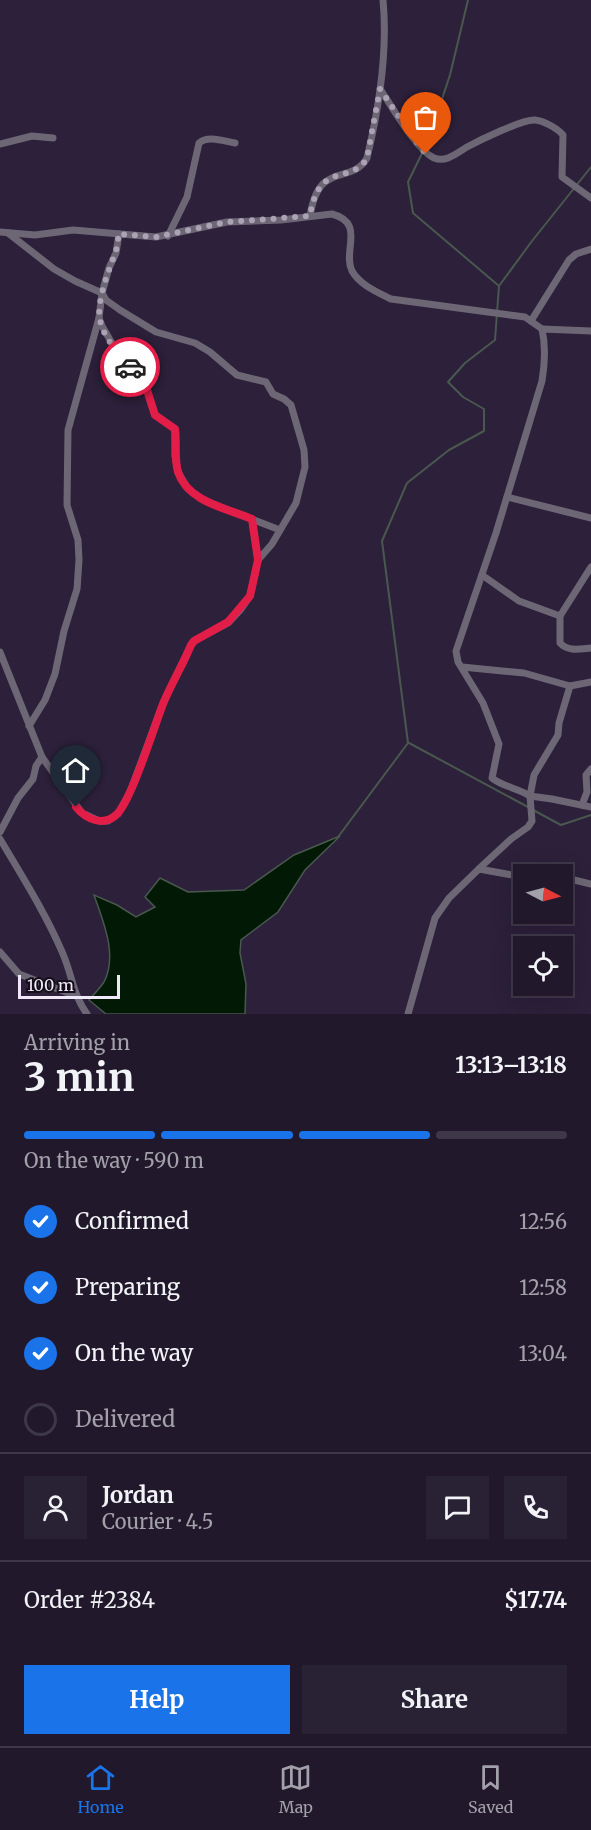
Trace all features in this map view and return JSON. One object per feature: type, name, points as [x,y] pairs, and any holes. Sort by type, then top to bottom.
[{"type":"street","points":[[310,216],[314,198],[321,184],[360,166],[367,158],[380,89],[384,38],[383,0]]},
{"type":"street","points":[[380,89],[417,143],[426,154],[436,159],[447,159],[513,126],[535,120],[558,129],[563,135],[564,146],[562,177],[591,198]]},
{"type":"street","points":[[0,144],[32,136],[53,138]]},
{"type":"street","points":[[168,236],[187,197],[199,143],[206,139],[235,143]]},
{"type":"street","points":[[4,232],[35,235],[73,230],[168,236],[227,222],[332,214],[340,216],[348,225],[352,236],[350,254],[352,272],[371,289],[391,299],[515,315],[531,321],[542,329],[591,331]]},
{"type":"street","points":[[4,232],[54,269],[102,293],[106,300],[156,332],[195,344],[210,352],[237,375],[266,382],[273,394],[291,405],[304,450],[305,468],[296,502],[272,544],[258,560]]},
{"type":"street","points":[[29,726],[45,700],[56,674],[64,631],[77,589],[78,540],[67,506],[68,429],[99,318],[102,293],[116,253],[118,234]]},
{"type":"street","points":[[531,321],[569,260],[576,254],[591,249]]},
{"type":"street","points":[[99,318],[117,352],[146,387],[155,415],[175,429],[175,456],[178,472],[188,489],[205,501],[280,530]]},
{"type":"street","points":[[542,329],[546,361],[542,381],[456,657],[483,703],[499,744],[492,778],[497,783],[522,790],[530,796],[591,807]]},
{"type":"street","points":[[507,497],[591,519]]},
{"type":"street","points":[[0,652],[42,757],[82,813],[99,821],[108,821],[118,814],[130,792],[164,702],[191,645],[194,641],[228,622],[250,596],[258,560],[252,519]]},
{"type":"street","points":[[591,567],[560,616],[561,645],[570,649],[591,648]]},
{"type":"street","points":[[482,575],[519,601],[560,616]]},
{"type":"street","points":[[462,667],[524,673],[570,686],[591,682]]},
{"type":"street","points":[[408,1014],[435,918],[449,898],[511,839],[528,828],[532,821],[530,796],[534,775],[558,735],[559,723],[570,686]]},
{"type":"street","points":[[0,832],[18,798],[33,779],[36,766],[42,757]]},
{"type":"street","points":[[582,805],[587,792],[586,774],[591,769]]},
{"type":"street","points":[[0,839],[64,956],[76,996],[87,1014]]},
{"type":"street","points":[[479,869],[513,875]]},
{"type":"street","points":[[573,880],[591,884]]},
{"type":"street","points":[[0,952],[19,974],[76,996]]},
{"type":"shaded area","points":[[340,836],[305,870],[278,912],[241,940],[240,953],[246,984],[245,1014],[106,1014],[89,1000],[104,982],[110,961],[108,938],[94,895],[117,905],[136,917],[155,907],[145,897],[160,878],[188,892],[244,890],[294,855]]},
{"type":"waterway","points":[[338,837],[408,743],[382,541],[407,483],[449,450],[484,431],[484,409],[463,397],[448,382],[465,363],[495,340],[499,286],[413,213],[408,182],[428,141],[450,75],[468,0]]},
{"type":"waterway","points":[[499,286],[591,167]]},
{"type":"waterway","points":[[409,743],[528,807]]},
{"type":"waterway","points":[[533,810],[561,825],[591,815]]},
{"type":"way so far","points":[[130,367],[117,352],[99,318],[102,293],[119,243],[118,234],[168,236],[227,222],[281,220],[310,216],[314,198],[321,184],[360,166],[367,158],[380,89],[426,154]]},
{"type":"route","points":[[76,807],[90,818],[99,821],[108,821],[118,814],[130,792],[164,702],[191,645],[194,641],[228,622],[241,609],[250,596],[258,560],[252,519],[205,501],[188,489],[178,472],[175,456],[175,429],[171,424],[161,421],[155,415],[146,387],[130,367]]}]
